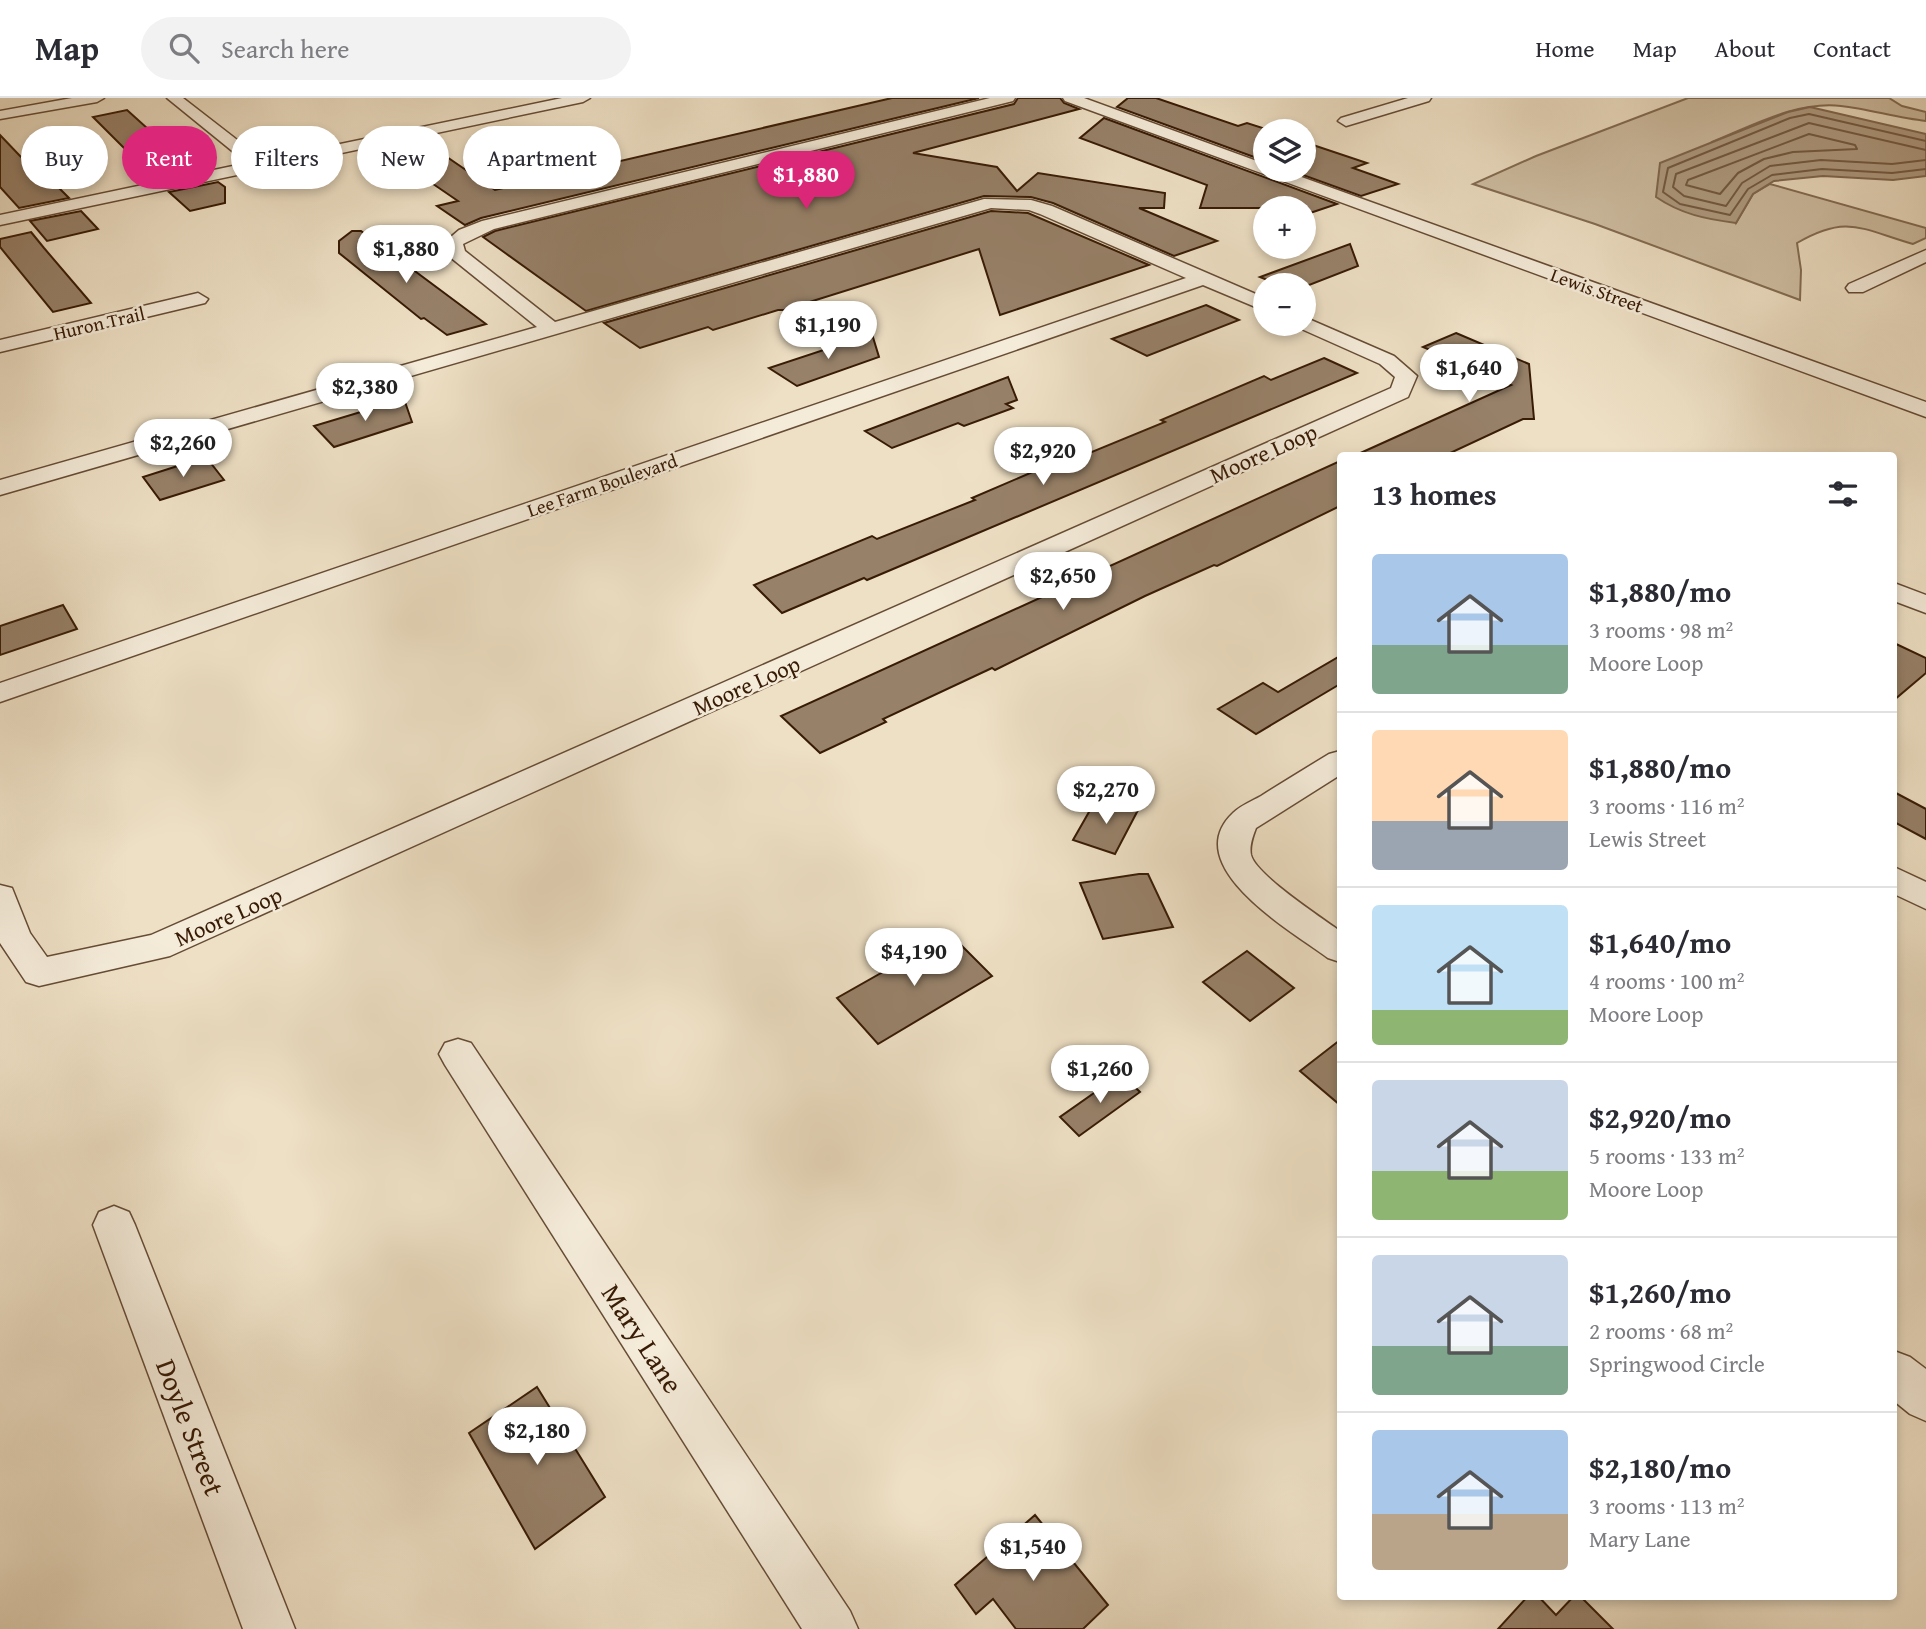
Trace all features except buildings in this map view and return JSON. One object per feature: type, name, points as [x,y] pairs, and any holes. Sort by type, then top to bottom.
[{"type":"street","points":[[0,115],[97,98]]},
{"type":"street","points":[[174,98],[231,143]]},
{"type":"street","points":[[343,148],[583,98]]},
{"type":"street","points":[[552,329],[456,253],[454,242],[465,234],[488,225],[1008,98]]},
{"type":"street","name":"Lewis Street","points":[[1070,98],[1253,164]]},
{"type":"street","points":[[1346,121],[1424,98]]},
{"type":"street","points":[[0,220],[231,171]]},
{"type":"street","name":"Lewis Street","points":[[1302,182],[1926,410]]},
{"type":"street","points":[[0,488],[990,203],[1038,207],[1253,301]]},
{"type":"street","points":[[1856,288],[1926,255]]},
{"type":"street","name":"Lee Farm Boulevard","points":[[0,693],[1203,278]]},
{"type":"street","name":"Huron Trail","points":[[0,346],[198,299]]},
{"type":"street","name":"Moore Loop","points":[[0,897],[15,937],[39,972],[158,947],[1400,392],[1406,376],[1387,360],[1316,328]]},
{"type":"street","points":[[1897,592],[1926,605]]},
{"type":"street","points":[[1337,763],[1244,821],[1235,836],[1235,857],[1247,878],[1337,947]]},
{"type":"street","points":[[1897,881],[1926,897]]},
{"type":"street","name":"Mary Lane","points":[[458,1054],[827,1627]]},
{"type":"street","name":"Doyle Street","points":[[114,1225],[269,1629]]},
{"type":"street","points":[[1897,1375],[1926,1398]]},
{"type":"shaded area","points":[[1688,98],[1889,98],[1902,106],[1926,112],[1926,121],[1841,106],[1807,107],[1775,116],[1712,142],[1736,223],[1753,194],[1770,184],[1926,228],[1926,238],[1913,244],[1854,227],[1829,229],[1814,234],[1797,243],[1801,270],[1800,300],[1595,224],[1473,184],[1536,156]]},
{"type":"water","points":[[1810,107],[1926,134],[1926,176],[1893,180],[1823,176],[1774,181],[1753,194],[1736,223],[1694,215],[1656,197],[1660,163],[1788,112]]}]
